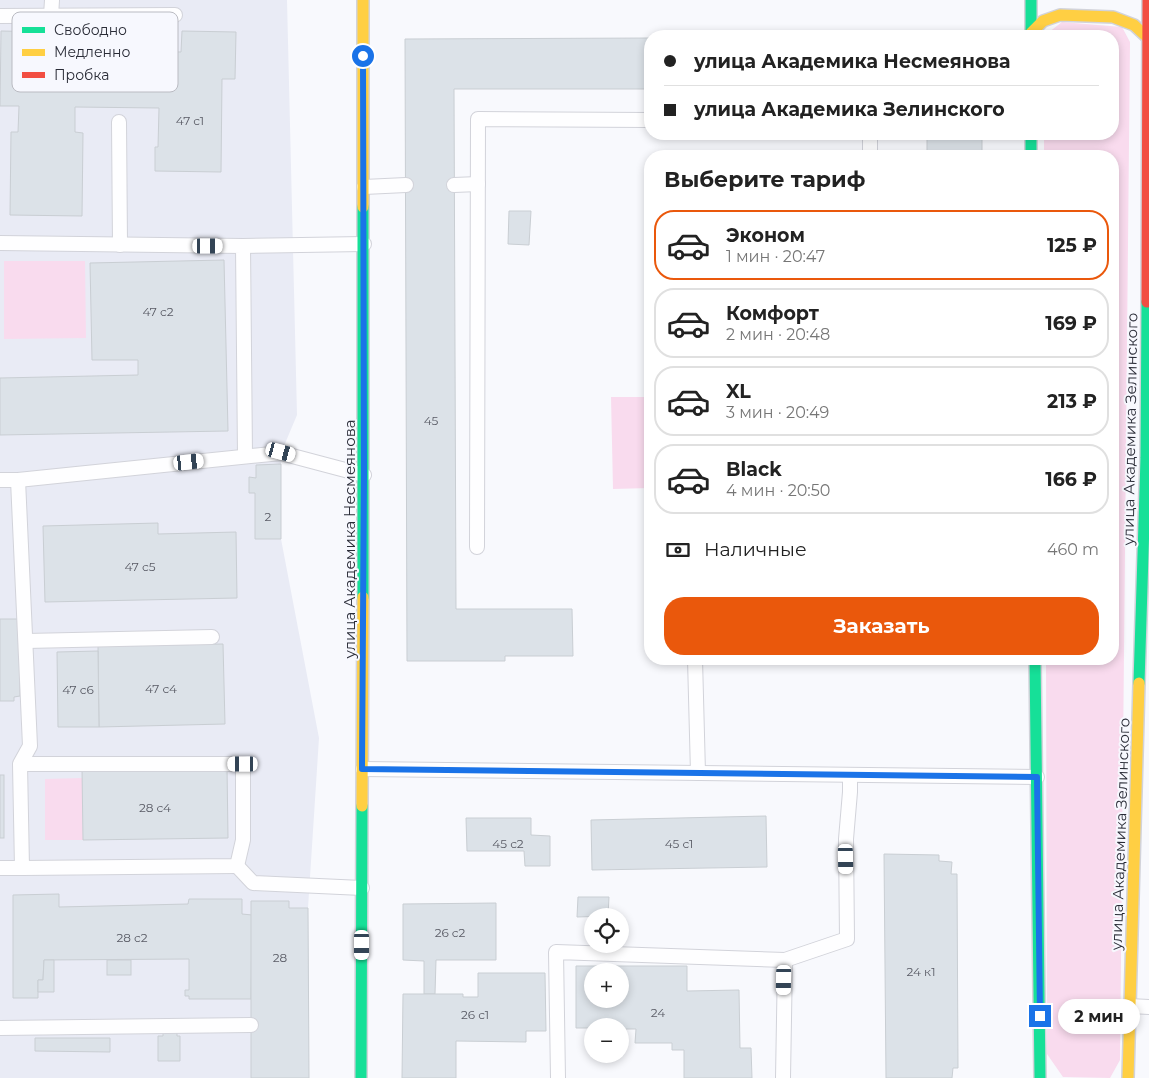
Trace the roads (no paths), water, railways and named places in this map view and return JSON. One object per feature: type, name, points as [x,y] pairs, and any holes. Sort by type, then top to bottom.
[{"type":"street","name":"улица Академика Несмеянова","points":[[361,1078],[364,475],[363,0]]},
{"type":"street","points":[[1030,0],[1031,30]]},
{"type":"street","name":"улица Академика Зелинского","points":[[1128,1078],[1148,458],[1148,0]]},
{"type":"street","points":[[1035,30],[1043,21],[1060,14],[1113,17],[1134,25],[1148,38]]},
{"type":"street","points":[[1035,665],[1040,1078]]},
{"type":"street","points":[[1041,1056],[1050,1069]]},
{"type":"street","name":"улица Академика Зелинского","points":[[1117,1078],[1128,1060]]},
{"type":"lane","points":[[477,547],[478,119],[644,120]]},
{"type":"lane","points":[[120,122],[120,245]]},
{"type":"lane","points":[[454,184],[478,184]]},
{"type":"lane","points":[[364,187],[406,186]]},
{"type":"lane","points":[[0,243],[243,246],[364,244]]},
{"type":"lane","points":[[243,246],[245,456]]},
{"type":"lane","points":[[0,480],[18,480],[281,452],[364,475]]},
{"type":"lane","points":[[18,480],[30,746],[20,764],[22,868]]},
{"type":"lane","points":[[26,641],[212,637]]},
{"type":"lane","points":[[695,665],[698,773]]},
{"type":"lane","points":[[20,764],[243,764],[243,840],[237,866]]},
{"type":"lane","points":[[362,769],[1037,777]]},
{"type":"lane","points":[[558,1078],[556,952],[785,960],[846,939],[846,839],[850,775]]},
{"type":"lane","points":[[0,868],[237,866],[253,883],[362,888]]},
{"type":"lane","points":[[783,1078],[785,960]]},
{"type":"lane","points":[[1130,1006],[1149,1007]]},
{"type":"lane","points":[[0,1028],[251,1025]]}]
